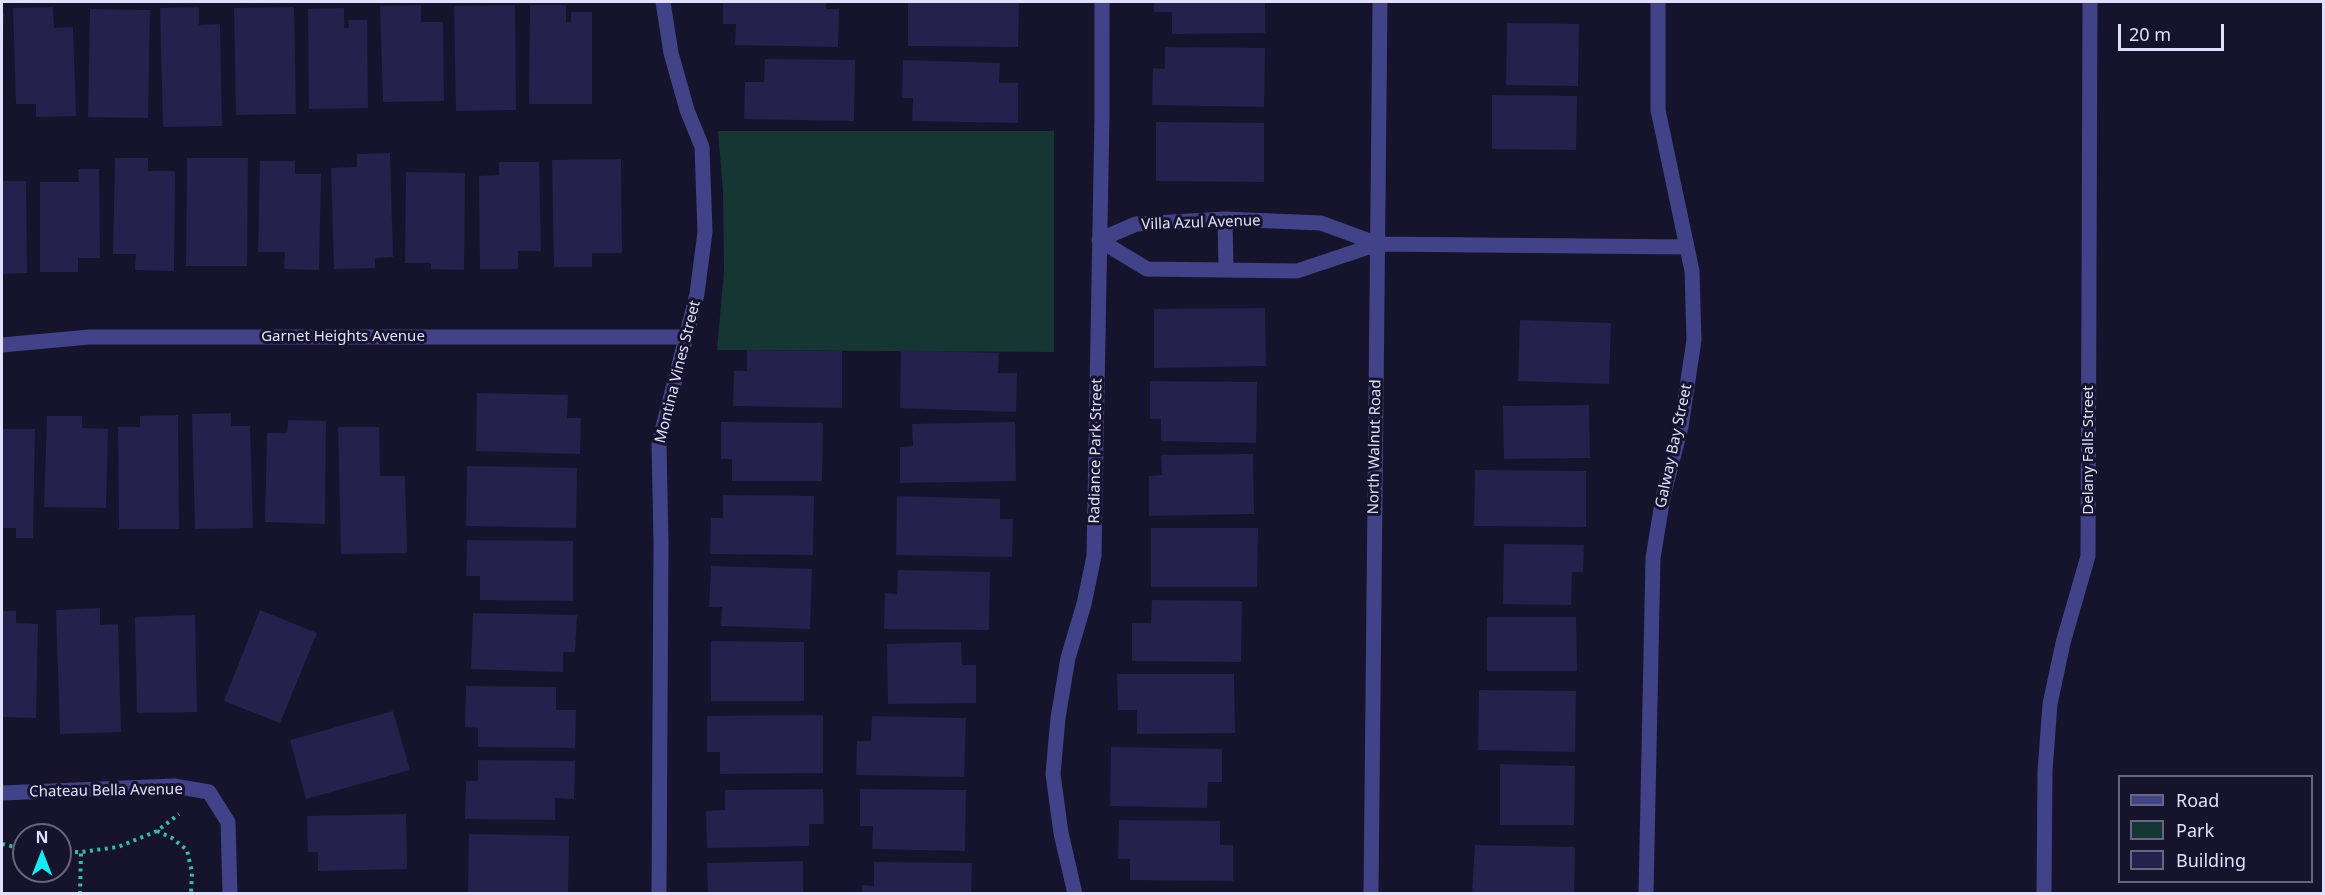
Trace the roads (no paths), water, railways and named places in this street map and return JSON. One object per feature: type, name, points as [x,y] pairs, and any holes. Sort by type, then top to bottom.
[{"type":"street","name":"Montina Vines Street","points":[[659,894],[661,543],[658,443],[697,294],[705,232],[702,147],[687,110],[671,53],[663,2]]},
{"type":"street","name":"Radiance Park Street","points":[[1075,894],[1060,833],[1053,774],[1058,717],[1068,658],[1084,604],[1094,556],[1102,2]]},
{"type":"street","name":"North Walnut Road","points":[[1371,894],[1380,2]]},
{"type":"street","name":"Galway Bay Street","points":[[1646,894],[1653,558],[1663,497],[1681,428],[1694,340],[1692,271],[1658,110],[1658,2]]},
{"type":"street","name":"Delany Falls Street","points":[[2044,894],[2045,771],[2050,704],[2062,643],[2088,556],[2090,2]]},
{"type":"street","name":"Villa Azul Avenue","points":[[1100,240],[1136,224],[1225,219],[1321,223],[1378,244]]},
{"type":"street","points":[[1225,219],[1226,270]]},
{"type":"street","name":"Villa Azul Avenue","points":[[1100,240],[1147,268],[1297,272],[1378,244],[1687,247]]},
{"type":"street","name":"Garnet Heights Avenue","points":[[2,345],[89,337],[685,337]]},
{"type":"street","name":"Chateau Bella Avenue","points":[[2,793],[174,786],[209,792],[228,822],[230,894]]}]
